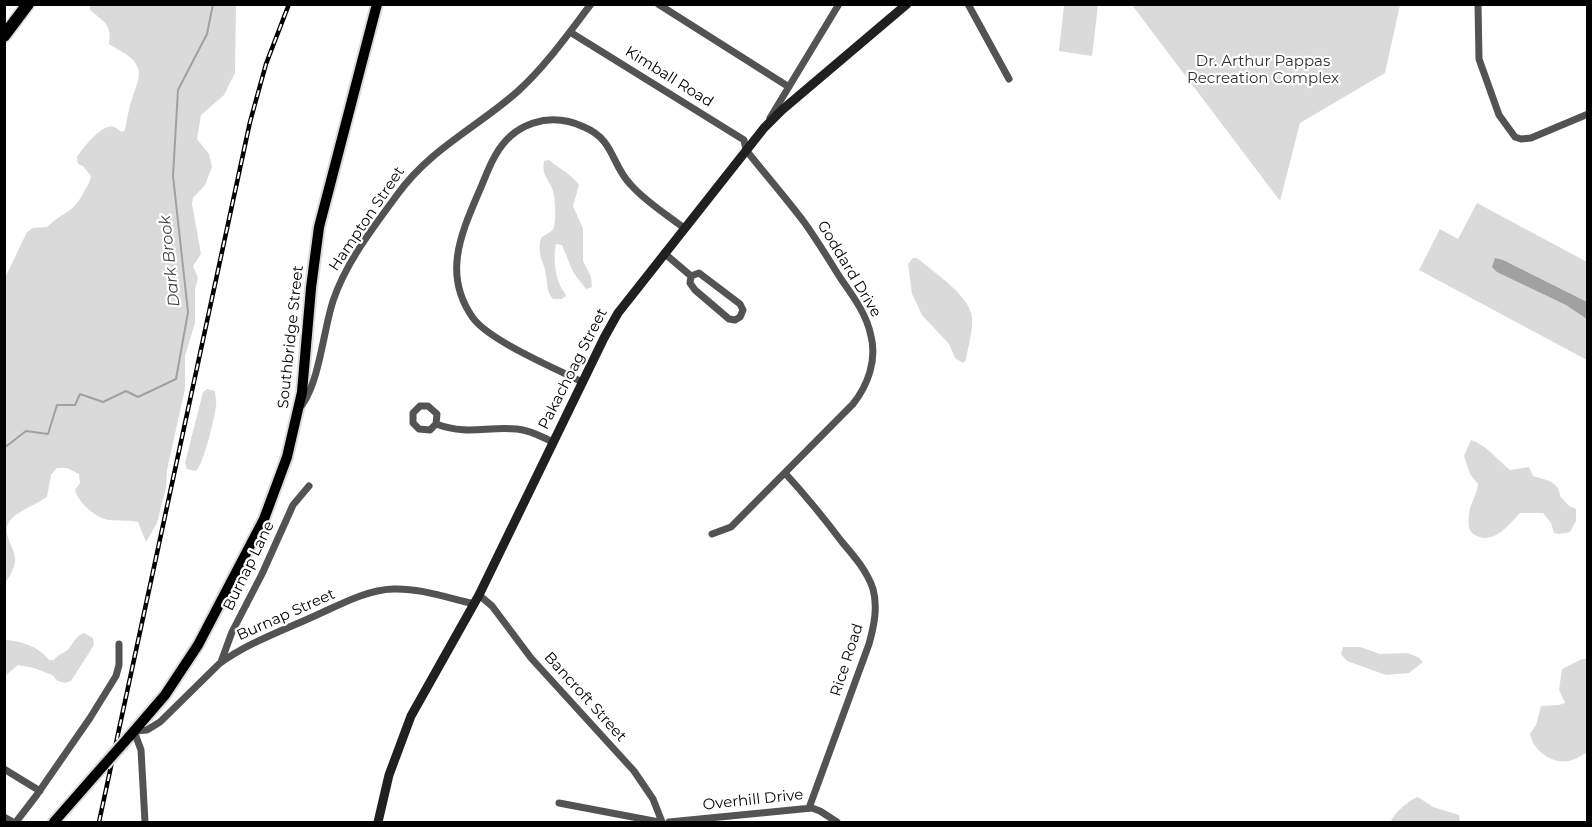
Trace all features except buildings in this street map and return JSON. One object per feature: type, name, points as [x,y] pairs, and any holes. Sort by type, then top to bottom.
[{"type":"highway","points":[[4,36],[28,4]]},
{"type":"main road","name":"Southbridge Street","points":[[54,822],[131,735],[182,672],[246,555],[276,489],[299,410],[306,355],[310,288],[319,227],[377,4]]},
{"type":"street","name":"Hampton Street","points":[[299,410],[312,385],[329,312],[342,277],[396,196],[432,155],[522,87],[591,4]]},
{"type":"street","points":[[658,4],[789,87]]},
{"type":"street","points":[[764,128],[839,4]]},
{"type":"street","name":"Pakachoag Street","points":[[378,822],[389,775],[411,716],[477,599],[618,313],[764,128],[907,4]]},
{"type":"street","points":[[968,4],[1009,79]]},
{"type":"street","points":[[1478,4],[1478,55],[1499,115],[1515,137],[1521,139],[1537,136],[1587,114]]},
{"type":"street","name":"Kimball Road","points":[[570,32],[744,140],[746,150]]},
{"type":"street","points":[[582,382],[495,337],[478,324],[466,304],[458,277],[457,253],[463,228],[494,157],[514,133],[531,123],[559,120],[579,124],[592,130],[604,140],[631,185],[684,228]]},
{"type":"street","name":"Goddard Drive","points":[[712,534],[731,527],[785,473],[857,398],[870,372],[872,343],[869,328],[860,308],[805,223],[746,150]]},
{"type":"street","points":[[664,253],[691,276]]},
{"type":"street","points":[[699,273],[740,304],[743,310],[740,317],[735,320],[729,319],[695,290],[690,284],[691,276],[699,273]]},
{"type":"street","points":[[436,424],[470,431],[520,429],[554,442]]},
{"type":"street","name":"Rice Road","points":[[785,473],[808,498],[859,563],[869,580],[875,602],[874,627],[869,644],[809,808]]},
{"type":"street","name":"Burnap Lane","points":[[221,662],[232,632],[262,574],[293,505],[309,486]]},
{"type":"street","name":"Burnap Street","points":[[131,735],[147,730],[160,722],[221,662],[247,646],[353,600],[378,591],[398,589],[477,599]]},
{"type":"street","name":"Bancroft Street","points":[[477,599],[489,603],[531,658],[633,771],[653,799],[660,822]]},
{"type":"street","points":[[4,817],[14,822],[40,791],[116,676],[119,665],[119,644]]},
{"type":"street","points":[[131,735],[141,750],[145,822]]},
{"type":"street","points":[[4,769],[40,791]]},
{"type":"street","points":[[559,803],[660,822]]},
{"type":"street","name":"Overhill Drive","points":[[669,822],[809,808],[820,811],[837,822]]},
{"type":"green space","points":[[90,5],[236,5],[235,73],[224,95],[201,115],[197,139],[209,154],[212,167],[205,185],[193,198],[192,204],[201,254],[193,266],[198,278],[195,289],[195,323],[185,356],[185,389],[157,523],[146,542],[138,522],[99,517],[89,510],[77,495],[75,490],[80,483],[79,474],[67,468],[57,468],[51,475],[47,497],[19,513],[8,524],[7,534],[15,562],[5,584],[5,278],[27,232],[33,228],[47,227],[79,201],[91,176],[83,166],[78,164],[77,157],[93,137],[104,129],[114,127],[122,132],[125,130],[130,104],[139,78],[138,69],[133,60],[109,44],[108,28],[90,10]]},
{"type":"green space","points":[[1064,5],[1098,5],[1092,56],[1059,51]]},
{"type":"green space","name":"Dr. Arthur Pappas Recreation Complex","points":[[1132,5],[1400,5],[1385,73],[1300,123],[1280,201]]},
{"type":"green space","points":[[549,160],[579,185],[573,206],[583,229],[583,261],[591,277],[592,287],[586,289],[573,272],[562,245],[556,244],[556,269],[559,283],[566,296],[562,299],[553,299],[549,293],[540,254],[541,238],[553,229],[555,222],[553,191],[544,170],[544,161]]},
{"type":"green space","points":[[1477,203],[1587,262],[1587,360],[1419,270],[1440,229],[1458,239]]},
{"type":"green space","points":[[913,258],[917,258],[950,285],[970,310],[972,328],[966,360],[963,363],[955,358],[949,344],[922,315],[912,294],[908,264]]},
{"type":"green space","points":[[207,389],[215,391],[216,406],[205,451],[196,471],[187,469],[185,463],[203,392]]},
{"type":"green space","points":[[1471,440],[1487,449],[1510,470],[1529,467],[1533,476],[1554,484],[1560,496],[1569,506],[1576,509],[1576,521],[1570,532],[1554,533],[1551,523],[1543,513],[1520,513],[1506,528],[1495,535],[1483,538],[1472,533],[1469,525],[1469,512],[1478,484],[1470,474],[1464,456]]},
{"type":"green space","points":[[84,633],[93,638],[94,645],[71,681],[65,683],[58,681],[52,675],[18,665],[5,676],[5,640],[29,645],[49,660],[54,660],[69,649],[78,636]]},
{"type":"green space","points":[[1343,647],[1360,647],[1380,654],[1407,653],[1418,657],[1423,662],[1409,673],[1386,675],[1347,661],[1341,654]]},
{"type":"green space","points":[[1582,659],[1587,659],[1587,753],[1568,761],[1553,760],[1536,747],[1530,734],[1536,725],[1541,706],[1565,703],[1559,690],[1562,669]]},
{"type":"green space","points":[[1418,797],[1433,807],[1459,815],[1460,822],[1391,822],[1402,808]]},
{"type":"shaded area","points":[[1495,258],[1587,302],[1587,319],[1566,305],[1497,272],[1492,267]]},
{"type":"waterway","name":"Dark Brook","points":[[4,448],[26,431],[48,434],[57,405],[75,405],[80,394],[103,402],[126,391],[138,397],[176,379],[188,312],[173,176],[178,90],[207,34],[213,4]]},
{"type":"railway","points":[[99,822],[250,122],[266,64],[289,4]]}]
